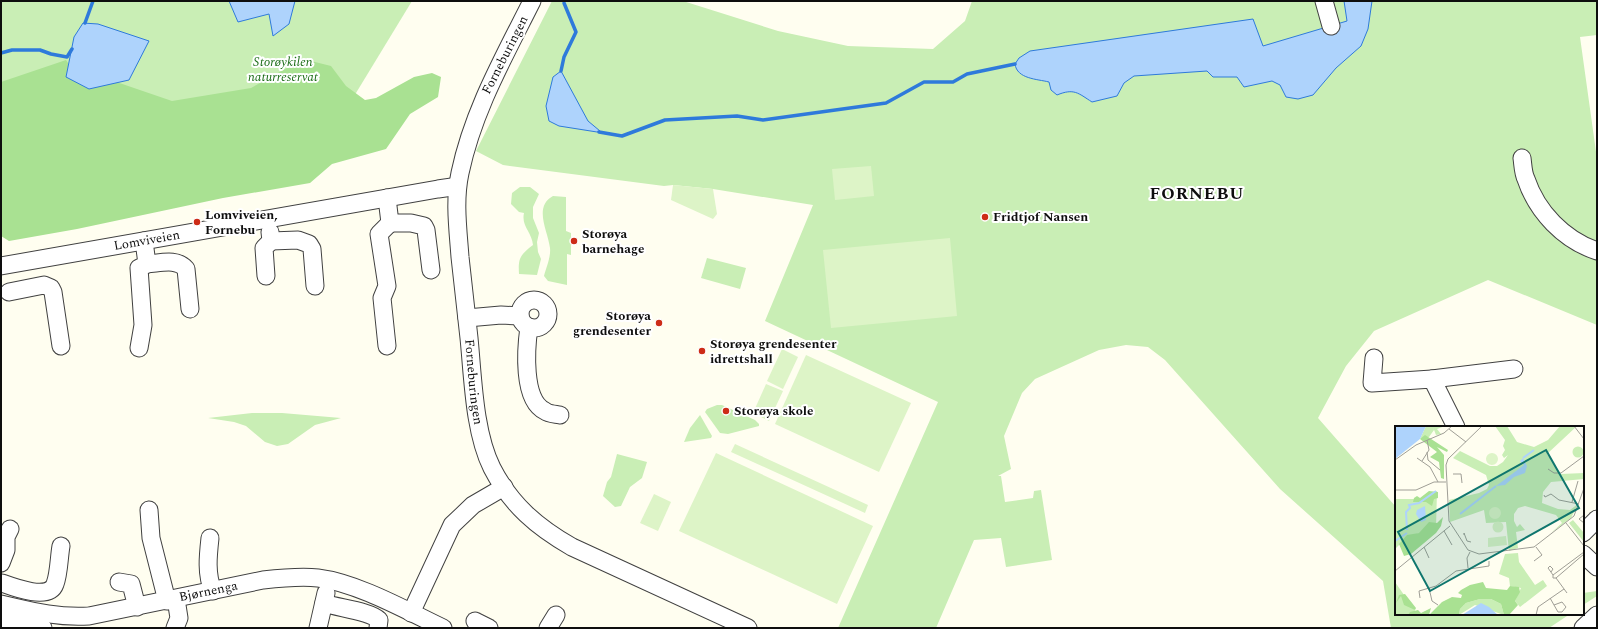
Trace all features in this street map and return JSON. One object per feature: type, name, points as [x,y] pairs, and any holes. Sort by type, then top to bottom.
[{"type":"street","name":"Forneburingen","points":[[532,1],[474,121],[457,188],[457,221],[480,428],[492,467],[518,506],[533,521],[551,535],[567,544],[748,628]]},
{"type":"street","points":[[1324,1],[1330,26]]},
{"type":"street","points":[[1522,158],[1525,178],[1535,201],[1557,228],[1576,242],[1597,251]]},
{"type":"street","name":"Lomviveien","points":[[1,266],[268,218],[438,189],[452,187],[457,188]]},
{"type":"street","points":[[387,198],[390,224]]},
{"type":"street","points":[[268,218],[271,242]]},
{"type":"street","points":[[387,346],[382,298],[387,286],[379,234],[390,224],[411,223],[424,226],[426,230],[431,270]]},
{"type":"street","points":[[266,276],[264,248],[271,242],[298,240],[309,244],[312,249],[314,286]]},
{"type":"street","points":[[144,241],[148,264]]},
{"type":"street","points":[[139,348],[144,325],[139,268],[148,264],[174,262],[184,266],[186,269],[190,310]]},
{"type":"street","points":[[9,292],[44,285],[51,288],[53,292],[61,346]]},
{"type":"street","points":[[467,318],[501,315],[525,322],[529,384],[535,402],[544,411],[560,415]]},
{"type":"street","points":[[1374,358],[1372,383],[1432,379],[1514,369]]},
{"type":"street","points":[[1432,379],[1456,426]]},
{"type":"street","points":[[411,613],[452,525],[473,505],[504,487]]},
{"type":"street","points":[[148,510],[151,538],[179,618],[175,628]]},
{"type":"street","points":[[1584,532],[1597,519]]},
{"type":"street","points":[[1,563],[6,550],[6,537],[10,529]]},
{"type":"street","points":[[210,538],[208,563],[211,584],[214,591]]},
{"type":"street","points":[[1,598],[37,593],[50,590],[55,586],[61,546]]},
{"type":"street","points":[[1584,555],[1597,567]]},
{"type":"street","name":"Bjørnenga","points":[[1,598],[49,615],[68,617],[89,616],[263,580],[306,578],[328,580],[346,584],[443,628]]},
{"type":"street","points":[[318,628],[328,580]]},
{"type":"street","points":[[119,582],[131,584],[137,607]]},
{"type":"street","points":[[1,598],[43,628]]},
{"type":"street","points":[[324,603],[333,607],[371,615],[379,620],[378,628]]},
{"type":"street","points":[[1583,628],[1597,614]]},
{"type":"green space","name":"Storøykilen naturreservat","points":[[1,1],[412,1],[328,139],[1,93]]},
{"type":"green space","points":[[552,1],[683,1],[778,31],[848,46],[933,49],[965,21],[972,1],[1597,1],[1597,35],[1580,37],[1597,159],[1597,325],[1488,280],[1374,331],[1346,366],[1318,418],[1395,506],[1395,615],[1568,615],[1549,628],[1391,628],[1383,581],[1280,489],[1165,360],[1148,347],[1126,345],[1099,350],[1035,379],[1022,393],[1004,436],[1011,469],[998,476],[1001,476],[1005,502],[1033,498],[1034,491],[1041,490],[1052,560],[1006,567],[1001,538],[974,540],[936,628],[838,628],[938,402],[765,321],[813,205],[713,189],[673,185],[664,186],[503,165],[476,151]]},
{"type":"green space","points":[[303,59],[331,66],[346,86],[365,100],[376,98],[414,77],[432,73],[441,77],[438,97],[410,114],[386,149],[332,164],[310,183],[223,198],[77,229],[9,241],[1,236],[1,82],[66,60],[77,77],[99,76],[172,101],[251,88]]},
{"type":"green space","points":[[871,166],[874,196],[835,200],[832,169]]},
{"type":"green space","points":[[673,185],[713,189],[717,214],[713,219],[671,200]]},
{"type":"green space","points":[[520,187],[530,187],[539,194],[533,207],[533,218],[539,233],[537,242],[538,252],[541,259],[537,275],[519,274],[521,257],[533,245],[531,236],[524,222],[524,213],[519,212],[511,204],[512,193]]},
{"type":"green space","points":[[553,196],[566,197],[566,231],[571,233],[571,255],[567,254],[567,285],[548,281],[544,276],[549,259],[550,248],[543,220],[543,213],[544,206]]},
{"type":"green space","points":[[950,238],[957,316],[831,328],[823,250]]},
{"type":"green space","points":[[707,258],[746,268],[740,289],[701,278]]},
{"type":"green space","points":[[782,349],[798,357],[783,389],[767,381]]},
{"type":"green space","points":[[806,355],[911,403],[879,472],[775,424]]},
{"type":"green space","points":[[766,384],[783,391],[769,421],[753,413]]},
{"type":"green space","points":[[717,405],[722,405],[755,420],[759,426],[728,434],[720,433],[705,412],[707,409]]},
{"type":"green space","points":[[252,413],[282,413],[341,418],[315,425],[288,444],[277,446],[265,442],[246,426],[234,422],[208,418]]},
{"type":"green space","points":[[700,415],[712,436],[711,438],[684,442],[690,428]]},
{"type":"green space","points":[[735,444],[868,505],[865,513],[731,452]]},
{"type":"green space","points":[[716,453],[873,526],[837,604],[679,531]]},
{"type":"green space","points":[[617,454],[647,462],[642,478],[630,487],[621,506],[615,507],[603,496],[607,482],[611,477]]},
{"type":"green space","points":[[654,494],[671,502],[658,531],[640,523]]},
{"type":"green space","points":[[1597,591],[1597,596],[1584,604],[1584,593]]},
{"type":"water","points":[[229,1],[295,1],[289,24],[273,36],[269,14],[238,22]]},
{"type":"water","points":[[1344,1],[1372,1],[1368,29],[1361,46],[1336,68],[1313,95],[1298,99],[1286,97],[1280,85],[1272,81],[1244,87],[1237,77],[1213,77],[1207,71],[1134,76],[1124,83],[1117,96],[1092,102],[1076,92],[1068,92],[1057,95],[1051,90],[1049,82],[1028,78],[1019,73],[1015,64],[1019,58],[1030,51],[1253,19],[1263,46],[1347,21]]},
{"type":"water","points":[[83,23],[98,24],[149,41],[129,80],[89,89],[66,77],[74,37]]},
{"type":"water","points":[[561,71],[588,121],[600,131],[597,132],[559,126],[549,121],[546,106],[553,77]]},
{"type":"waterway","points":[[85,23],[93,1]]},
{"type":"waterway","points":[[561,71],[564,57],[576,32],[564,3]]},
{"type":"waterway","points":[[1,53],[12,50],[40,50],[67,57],[72,49]]},
{"type":"waterway","points":[[599,132],[622,136],[665,120],[737,116],[763,120],[886,103],[924,82],[953,82],[967,74],[1015,64]]},
{"type":"place","name":"Fridtjof Nansen","points":[[985,217]]},
{"type":"place","name":"Lomviveien, Fornebu","points":[[197,222]]},
{"type":"place","name":"Storøya barnehage","points":[[574,241]]},
{"type":"place","name":"Storøya grendesenter","points":[[659,323]]},
{"type":"place","name":"Storøya grendesenter idrettshall","points":[[702,351]]},
{"type":"place","name":"Storøya skole","points":[[726,411]]},
{"type":"district","name":"FORNEBU","points":[[1197,194]]}]
